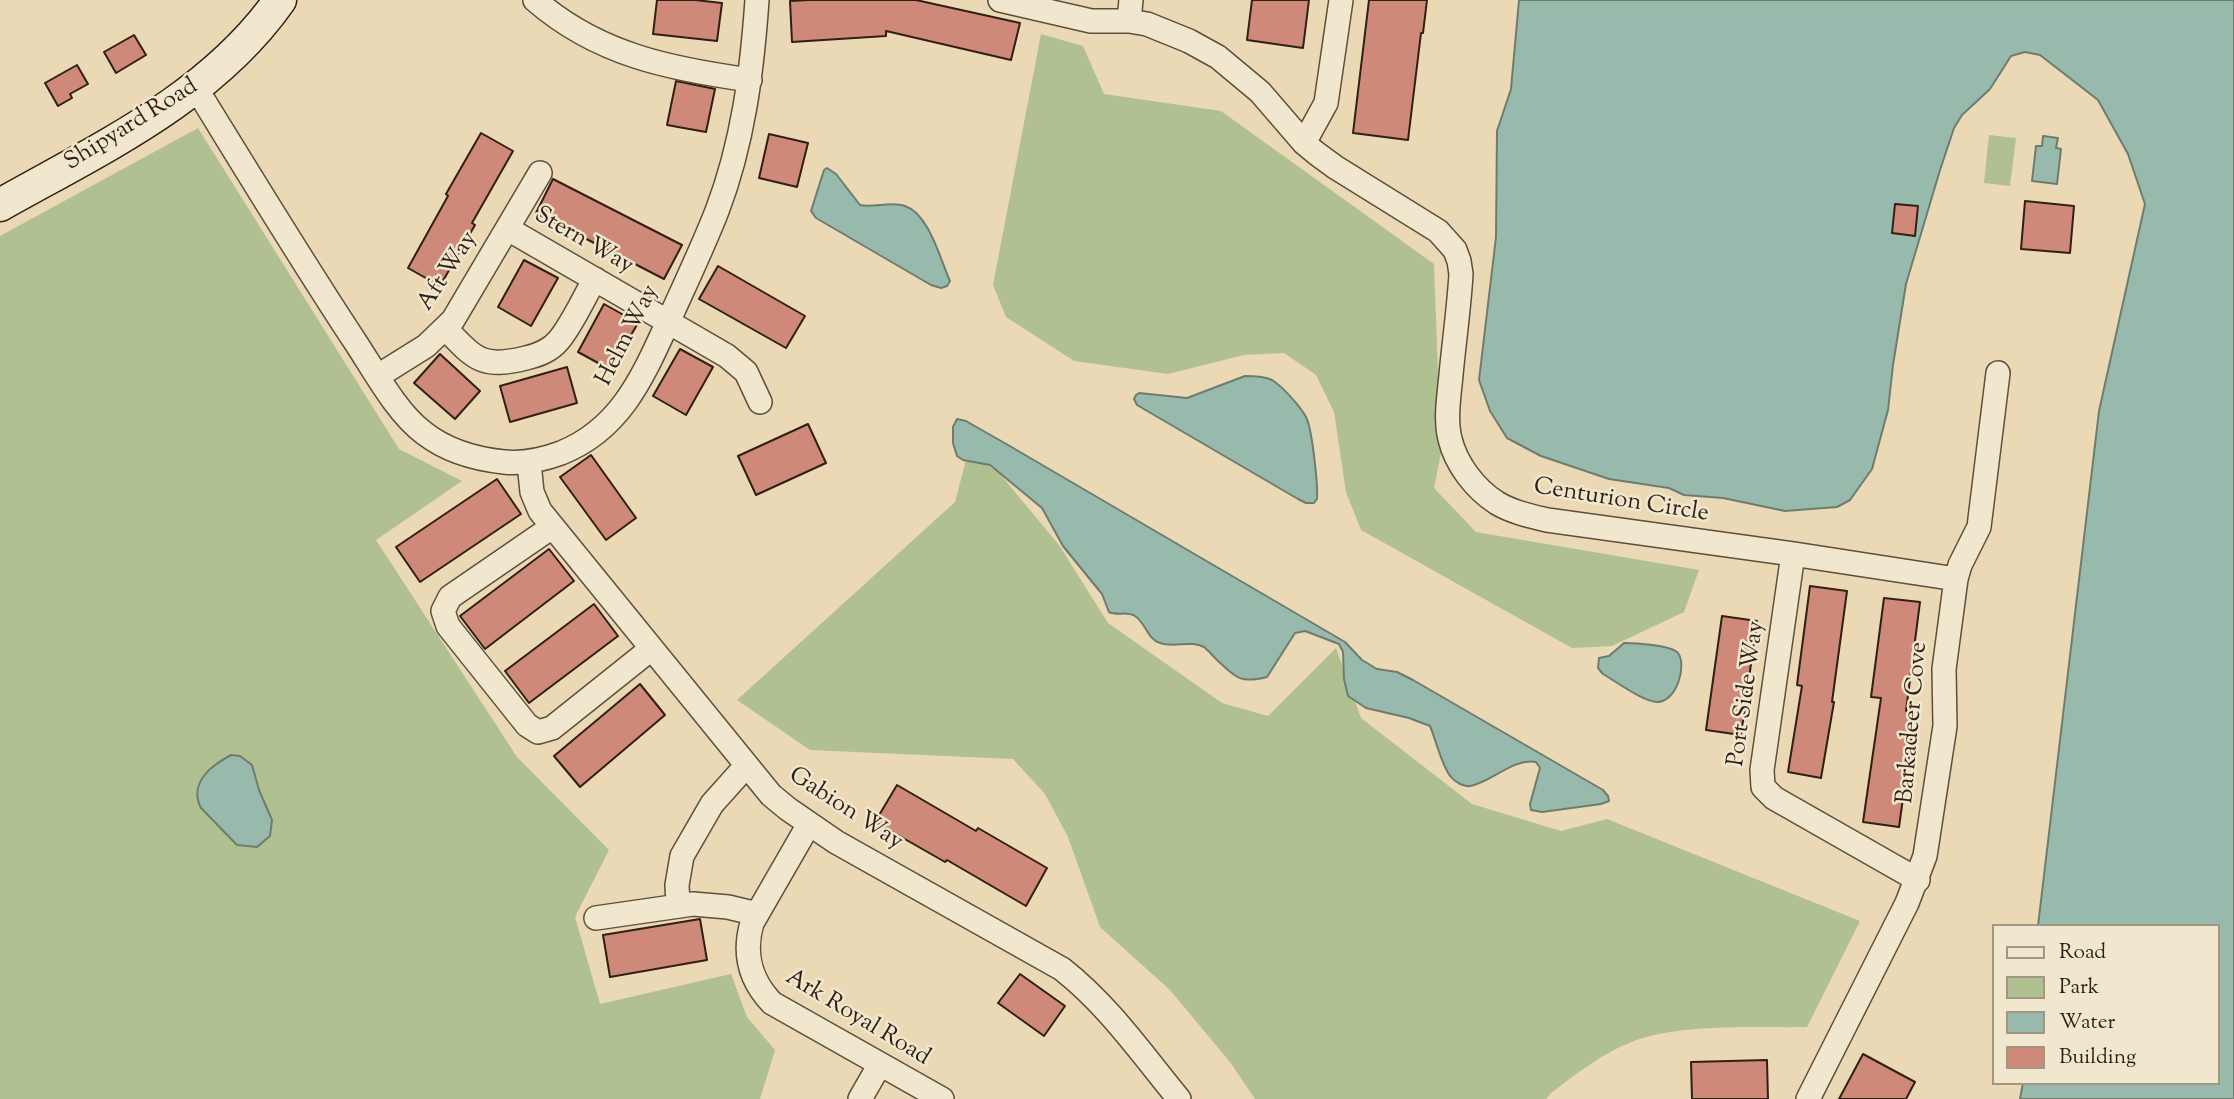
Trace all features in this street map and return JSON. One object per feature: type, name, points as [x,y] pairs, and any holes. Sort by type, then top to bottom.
[{"type":"street","name":"Shipyard Road","points":[[0,205],[139,127],[196,88],[243,46],[280,0]]},
{"type":"street","points":[[535,0],[565,22],[642,60],[693,72],[750,79]]},
{"type":"street","name":"Helm Way","points":[[196,88],[329,303],[405,415],[423,433],[445,447],[487,460],[529,463],[574,447],[594,435],[614,418],[637,387],[718,208],[739,135],[750,79],[757,0]]},
{"type":"street","name":"Centurion Circle","points":[[1000,0],[1091,20],[1130,11],[1218,57],[1260,92],[1304,143],[1335,167],[1428,224],[1448,240],[1455,250],[1461,274],[1448,401],[1450,439],[1458,462],[1483,492],[1498,504],[1547,520],[1956,579]]},
{"type":"street","points":[[1304,143],[1326,103],[1340,0]]},
{"type":"street","name":"Aft Way","points":[[378,376],[446,329],[460,310],[540,173]]},
{"type":"street","name":"Stern Way","points":[[508,229],[738,364],[746,372],[760,402]]},
{"type":"street","points":[[446,329],[478,358],[491,363],[504,364],[538,355],[559,340],[595,279]]},
{"type":"street","name":"Barkadeer Cove","points":[[1808,1099],[1918,880],[1930,831],[1945,726],[1944,669],[1956,579],[1959,565],[1979,527],[1998,373]]},
{"type":"street","name":"Gabion Way","points":[[529,463],[533,492],[540,511],[771,795],[836,842],[1062,969],[1101,1004],[1179,1099]]},
{"type":"street","points":[[552,527],[450,597],[443,611],[448,626],[527,725],[538,732],[552,727],[651,649]]},
{"type":"street","name":"Port Side Way","points":[[1793,554],[1762,770],[1763,787],[1774,798],[1918,880]]},
{"type":"street","points":[[678,905],[677,885],[682,856],[712,804],[746,766]]},
{"type":"street","name":"Ark Royal Road","points":[[809,824],[757,914],[748,935],[751,973],[772,1003],[942,1099]]},
{"type":"street","points":[[596,918],[678,905],[711,905],[757,914]]},
{"type":"street","points":[[860,1099],[880,1064]]},
{"type":"green space","points":[[1041,34],[1083,46],[1104,94],[1221,111],[1434,264],[1441,453],[1434,488],[1476,532],[1699,570],[1684,612],[1612,646],[1572,648],[1361,530],[1346,492],[1334,412],[1316,375],[1284,353],[1244,355],[1168,374],[1074,361],[1006,317],[993,285]]},
{"type":"green space","points":[[198,128],[399,449],[462,481],[376,540],[517,757],[609,850],[575,917],[600,1004],[731,974],[747,1017],[775,1050],[760,1099],[0,1099],[0,236]],"holes":[[[252,765],[259,790],[237,845],[201,808],[198,800],[201,779]]]},
{"type":"green space","points":[[1989,135],[2016,138],[2010,186],[1984,183]]},
{"type":"green space","points":[[968,452],[1000,474],[1059,545],[1108,623],[1222,703],[1268,716],[1336,648],[1361,718],[1472,804],[1561,831],[1607,819],[1860,921],[1807,1027],[1692,1029],[1648,1037],[1629,1043],[1598,1059],[1546,1099],[1255,1099],[1230,1062],[1170,990],[1100,927],[1068,837],[1045,794],[1013,759],[810,750],[737,700],[955,502]]},
{"type":"water","points":[[1519,0],[2234,0],[2234,1099],[2020,1099],[2023,1085],[2220,1085],[2220,924],[2038,924],[2099,411],[2145,204],[2128,154],[2098,100],[2040,55],[2025,52],[2011,56],[1990,89],[1962,115],[1954,128],[1940,170],[1906,284],[1888,410],[1872,469],[1850,500],[1837,507],[1785,511],[1723,498],[1684,495],[1669,488],[1609,479],[1541,456],[1507,438],[1490,411],[1479,380],[1496,237],[1497,131],[1511,89]]},
{"type":"water","points":[[2043,136],[2058,138],[2056,148],[2061,149],[2057,184],[2032,181],[2036,146],[2042,146]]},
{"type":"water","points":[[827,168],[836,174],[860,205],[905,206],[921,218],[933,238],[950,281],[947,286],[941,288],[931,285],[816,218],[811,211],[824,170]]},
{"type":"water","points":[[1245,376],[1272,380],[1300,407],[1306,417],[1316,469],[1317,499],[1314,503],[1298,499],[1137,405],[1134,399],[1139,393],[1187,398]]},
{"type":"water","points":[[957,419],[966,421],[1008,445],[1345,642],[1362,660],[1377,669],[1397,672],[1413,680],[1603,790],[1609,801],[1542,812],[1531,810],[1530,804],[1540,768],[1536,762],[1510,767],[1478,784],[1460,784],[1451,777],[1445,767],[1430,726],[1366,708],[1348,696],[1343,652],[1339,644],[1305,631],[1295,633],[1267,677],[1250,680],[1233,674],[1204,647],[1156,641],[1135,616],[1109,612],[1102,594],[1063,546],[1042,508],[990,465],[963,460],[957,456],[953,443],[953,427]]},
{"type":"water","points":[[1624,643],[1661,646],[1678,653],[1681,659],[1681,674],[1670,696],[1657,702],[1651,701],[1603,674],[1598,668],[1599,658],[1609,656]]},
{"type":"water","points":[[231,755],[240,756],[252,765],[272,820],[270,836],[257,847],[237,845],[201,808],[198,799],[200,783],[204,776],[216,764]]},
{"type":"building","points":[[657,0],[722,3],[717,41],[653,34]]},
{"type":"building","points":[[916,0],[1020,23],[1011,60],[886,31],[886,36],[792,42],[790,1]]},
{"type":"building","points":[[1252,0],[1309,0],[1303,48],[1247,40]]},
{"type":"building","points":[[1369,0],[1427,0],[1408,140],[1353,133]]},
{"type":"building","points":[[134,35],[146,55],[116,73],[104,52]]},
{"type":"building","points":[[77,65],[88,84],[70,94],[72,98],[58,106],[45,83]]},
{"type":"building","points":[[676,81],[715,89],[706,132],[667,125]]},
{"type":"building","points":[[481,133],[513,151],[440,286],[408,268]]},
{"type":"building","points":[[769,134],[808,143],[797,187],[759,178]]},
{"type":"building","points":[[553,179],[682,245],[664,279],[536,213]]},
{"type":"building","points":[[2025,201],[2074,206],[2070,253],[2021,249]]},
{"type":"building","points":[[1895,204],[1918,206],[1915,236],[1892,233]]},
{"type":"building","points":[[524,260],[558,278],[531,326],[498,307]]},
{"type":"building","points":[[718,266],[805,316],[786,348],[699,299]]},
{"type":"building","points":[[604,304],[638,323],[611,370],[578,352]]},
{"type":"building","points":[[680,349],[713,367],[686,415],[653,396]]},
{"type":"building","points":[[440,354],[480,391],[455,419],[414,383]]},
{"type":"building","points":[[567,367],[577,403],[510,422],[500,386]]},
{"type":"building","points":[[808,424],[826,463],[756,495],[738,456]]},
{"type":"building","points":[[591,455],[636,518],[606,540],[560,477]]},
{"type":"building","points":[[497,479],[521,514],[420,582],[396,547]]},
{"type":"building","points":[[549,549],[574,581],[485,649],[460,616]]},
{"type":"building","points":[[1810,586],[1847,591],[1834,702],[1821,778],[1788,772],[1802,686],[1797,685]]},
{"type":"building","points":[[1884,598],[1920,602],[1906,711],[1915,712],[1899,827],[1863,822],[1881,698],[1871,697]]},
{"type":"building","points":[[594,604],[618,636],[529,703],[505,671]]},
{"type":"building","points":[[1722,616],[1757,621],[1741,735],[1706,730]]},
{"type":"building","points":[[640,684],[665,715],[580,787],[554,756]]},
{"type":"building","points":[[897,785],[1047,868],[1026,906],[875,822]]},
{"type":"building","points":[[700,919],[707,960],[610,977],[603,935]]},
{"type":"building","points":[[1020,974],[1065,1006],[1044,1036],[998,1003]]},
{"type":"building","points":[[1863,1054],[1915,1082],[1906,1099],[1839,1099]]},
{"type":"building","points":[[1767,1060],[1768,1099],[1692,1099],[1691,1062]]}]
